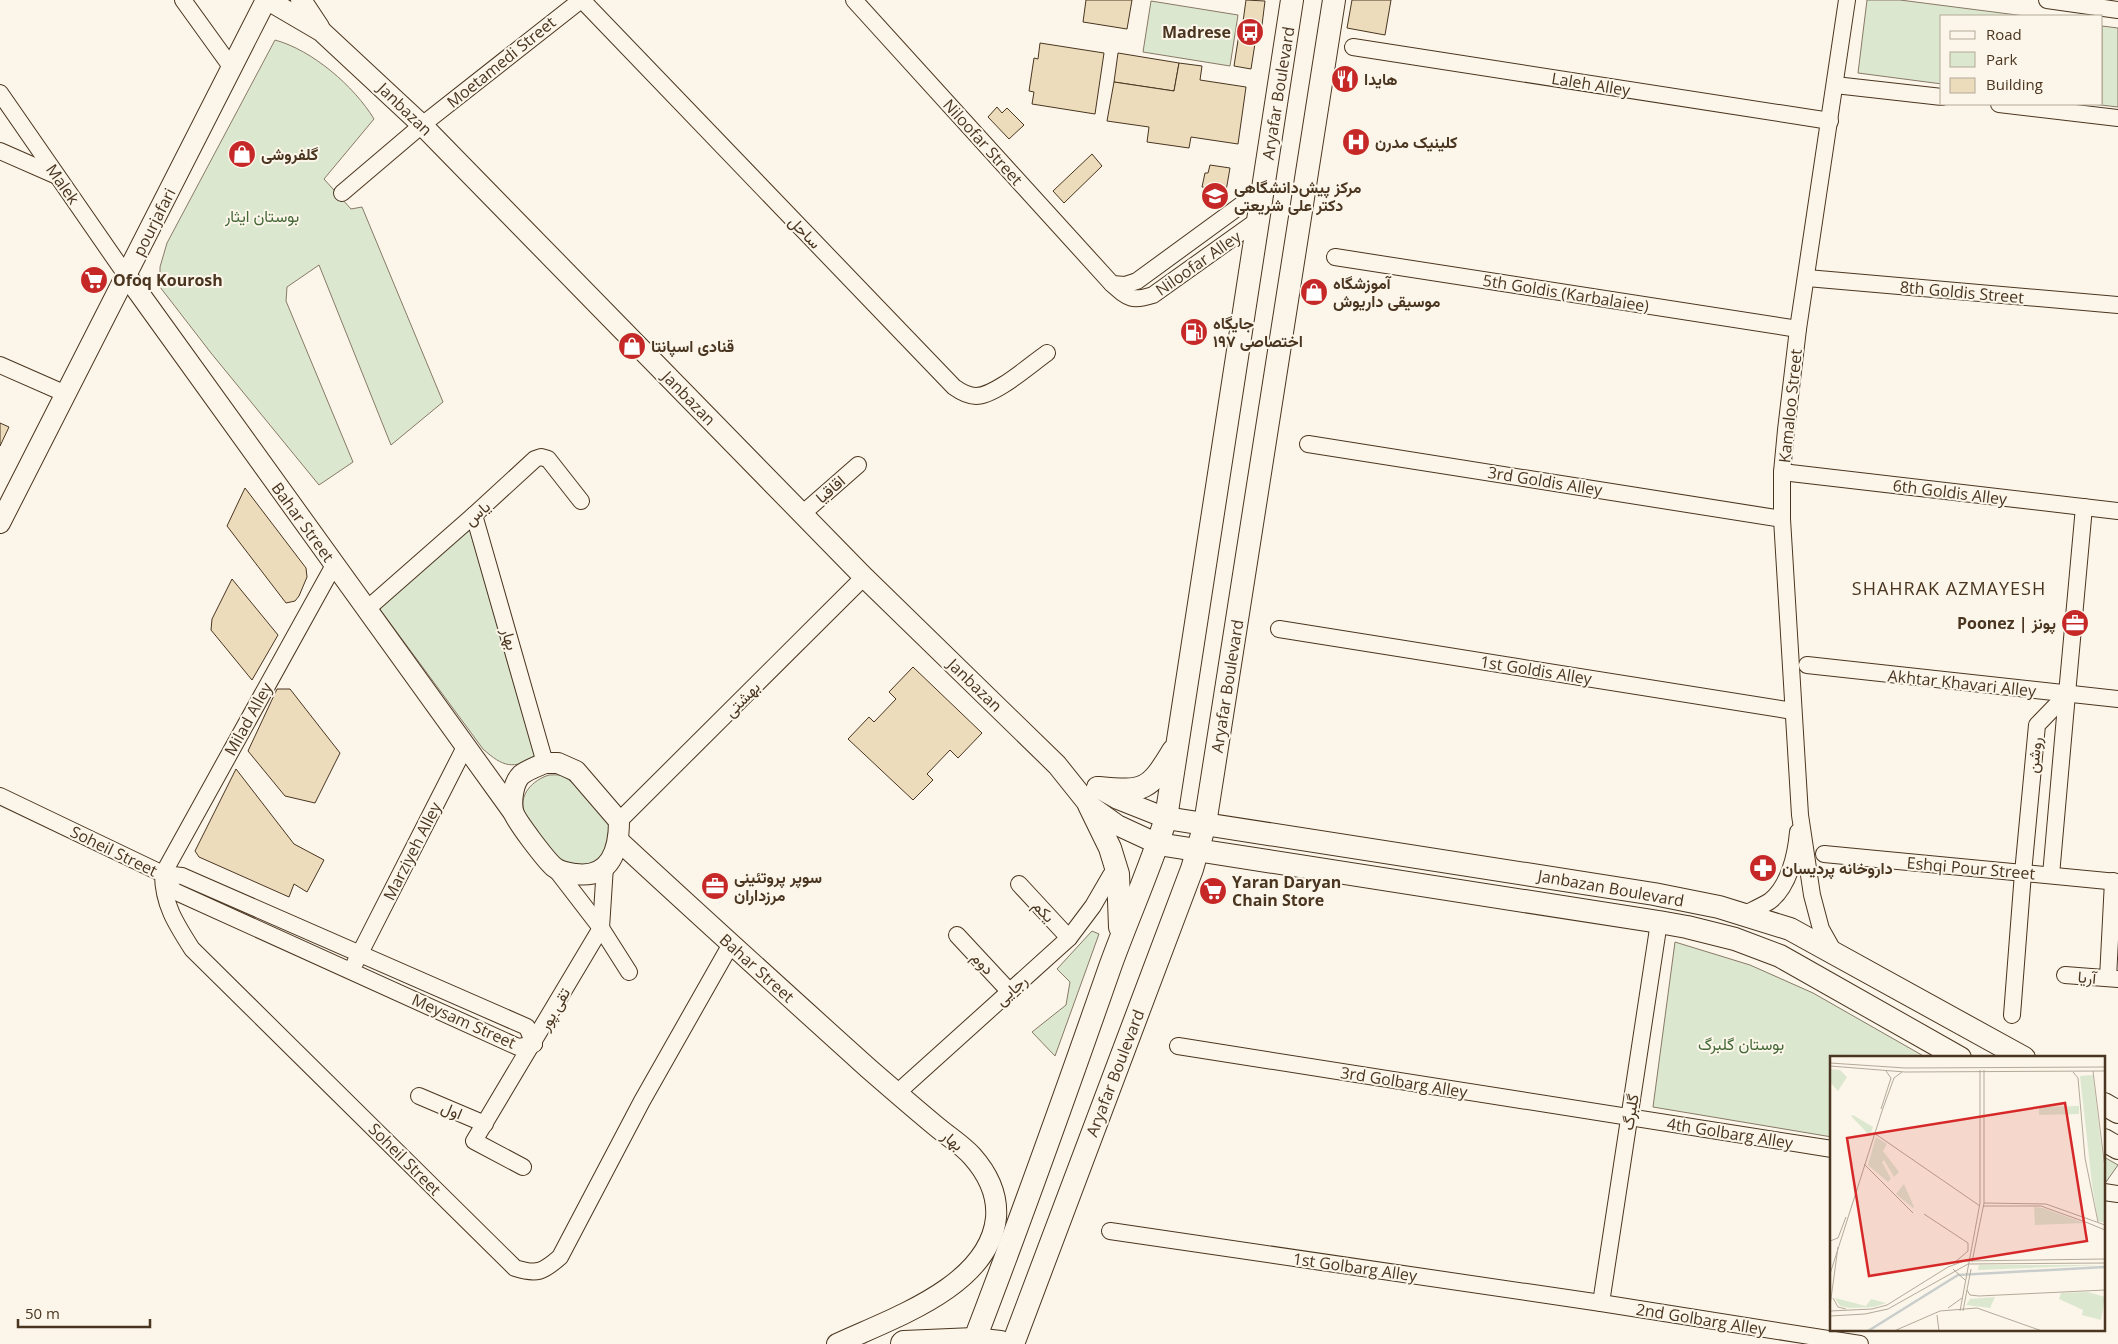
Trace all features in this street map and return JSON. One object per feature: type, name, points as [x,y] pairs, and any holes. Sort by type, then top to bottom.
[{"type":"highway","points":[[904,1344],[982,1343]]},
{"type":"main road","name":"Aryafar Boulevard","points":[[982,1343],[1048,1144],[1166,818],[1292,0]]},
{"type":"main road","name":"Aryafar Boulevard","points":[[1013,1344],[1198,850],[1205,824],[1334,0]]},
{"type":"main road","points":[[1120,941],[1118,874],[1094,796],[1130,791],[1147,785],[1164,766],[1177,744]]},
{"type":"main road","name":"Janbazan Boulevard","points":[[1166,818],[1654,894],[1745,914],[1790,930],[2020,1056]]},
{"type":"main road","name":"Janbazan Boulevard","points":[[1158,844],[1687,926],[1735,939],[1780,956],[1956,1056]]},
{"type":"main road","points":[[1780,956],[1790,930]]},
{"type":"main road","points":[[2106,1105],[2118,1112]]},
{"type":"main road","points":[[2106,1141],[2118,1148]]},
{"type":"street","points":[[184,0],[232,68]]},
{"type":"street","name":"pourjafari","points":[[0,523],[267,0]]},
{"type":"street","name":"Janbazan","points":[[267,0],[321,31],[422,124],[864,577],[1057,765],[1094,796],[1117,825],[1158,844]]},
{"type":"street","name":"Janbazan","points":[[301,0],[321,31]]},
{"type":"street","name":"Moetamedi Street","points":[[342,193],[563,5],[581,0]]},
{"type":"street","name":"ساحل","points":[[581,0],[954,387],[970,396],[982,395],[995,389],[1047,353]]},
{"type":"street","name":"Niloofar Street","points":[[854,0],[1112,284]]},
{"type":"street","name":"Kamaloo Street","points":[[1800,814],[1782,519],[1782,472],[1798,329],[1836,85],[1847,0]]},
{"type":"street","points":[[2047,0],[2118,10]]},
{"type":"street","name":"Laleh Alley","points":[[1353,47],[1830,121]]},
{"type":"street","points":[[1836,85],[1940,97]]},
{"type":"street","name":"Malek","points":[[0,93],[126,275]]},
{"type":"street","points":[[2008,105],[2118,118]]},
{"type":"street","points":[[0,151],[57,176]]},
{"type":"street","name":"Niloofar Alley","points":[[1112,284],[1125,285],[1136,281],[1263,189]]},
{"type":"street","name":"Niloofar Alley","points":[[1112,284],[1127,297],[1134,299],[1152,295],[1258,220]]},
{"type":"street","name":"5th Goldis (Karbalaiee)","points":[[1335,257],[1798,329]]},
{"type":"street","name":"Bahar Street","points":[[126,275],[513,812]]},
{"type":"street","name":"8th Goldis Street","points":[[1807,278],[2118,305]]},
{"type":"street","points":[[0,365],[66,394]]},
{"type":"street","name":"3rd Goldis Alley","points":[[1308,444],[1782,519]]},
{"type":"street","name":"یاس","points":[[366,609],[535,459],[542,457],[548,459],[581,501]]},
{"type":"street","name":"اقاقیا","points":[[802,514],[858,465]]},
{"type":"street","name":"6th Goldis Alley","points":[[1782,472],[2118,511]]},
{"type":"street","points":[[2051,875],[2084,507]]},
{"type":"street","name":"بهار","points":[[474,515],[545,763]]},
{"type":"street","name":"Milad Alley","points":[[163,874],[334,565]]},
{"type":"street","name":"بهشتی","points":[[619,831],[864,577]]},
{"type":"street","name":"1st Goldis Alley","points":[[1279,629],[1793,711]]},
{"type":"street","name":"Akhtar Khavari Alley","points":[[1807,665],[2118,700]]},
{"type":"street","name":"روشن","points":[[2012,1015],[2037,725],[2067,694]]},
{"type":"street","name":"Marziyeh Alley","points":[[351,970],[465,747]]},
{"type":"street","points":[[481,768],[510,775],[522,775],[545,763],[558,763],[576,771],[619,831],[613,856],[606,866],[592,873],[580,875],[566,873],[554,867]]},
{"type":"street","points":[[522,775],[516,784],[513,794],[513,812],[601,928],[630,972]]},
{"type":"street","name":"Soheil Street","points":[[0,796],[163,874],[163,892],[170,911],[192,949],[515,1268],[530,1273],[547,1269],[560,1257],[642,1101],[731,944]]},
{"type":"street","name":"Janbazan","points":[[1094,796],[1118,799],[1166,818]]},
{"type":"street","points":[[1745,914],[1769,901],[1780,891],[1793,858],[1800,814]]},
{"type":"street","points":[[1800,814],[1812,894],[1822,929],[1835,954]]},
{"type":"street","name":"Bahar Street","points":[[619,831],[731,944],[897,1093]]},
{"type":"street","name":"Eshqi Pour Street","points":[[1824,854],[2116,881]]},
{"type":"street","points":[[601,928],[606,866]]},
{"type":"street","name":"Meysam Street","points":[[163,874],[182,876],[527,1027],[534,1044],[518,1048],[351,970],[174,891],[163,874]]},
{"type":"street","name":"رجایی","points":[[897,1093],[1069,938],[1093,906],[1112,874]]},
{"type":"street","name":"آریا","points":[[2065,975],[2113,979],[2116,881]]},
{"type":"street","name":"یکم","points":[[1019,884],[1069,938]]},
{"type":"street","name":"گلبرگ","points":[[1601,1303],[1659,922]]},
{"type":"street","name":"تقی پور","points":[[523,1167],[474,1141],[534,1044],[601,928]]},
{"type":"street","name":"دوم","points":[[957,935],[1010,992]]},
{"type":"street","name":"3rd Golbarg Alley","points":[[1178,1046],[1629,1118]]},
{"type":"street","name":"بهار","points":[[837,1344],[913,1310],[954,1284],[978,1260],[988,1245],[996,1218],[995,1197],[988,1177],[971,1155],[897,1093]]},
{"type":"street","name":"اول","points":[[419,1096],[485,1124]]},
{"type":"street","name":"4th Golbarg Alley","points":[[1629,1118],[1830,1149]]},
{"type":"street","name":"1st Golbarg Alley","points":[[1110,1231],[1601,1303]]},
{"type":"street","name":"2nd Golbarg Alley","points":[[1601,1303],[1860,1344]]},
{"type":"green space","points":[[1867,0],[1900,0],[2017,15],[1940,15],[1940,84],[1858,73]]},
{"type":"green space","points":[[1151,1],[1238,15],[1230,66],[1143,52]]},
{"type":"green space","points":[[2103,26],[2118,28],[2118,107],[2101,105],[2103,105]]},
{"type":"green space","name":"بوستان ایثار","points":[[275,40],[303,52],[331,71],[355,94],[374,119],[324,179],[351,209],[362,207],[443,402],[391,445],[319,265],[287,287],[286,301],[353,462],[319,485],[211,353],[160,287],[160,267],[167,243]]},
{"type":"green space","points":[[470,529],[537,756],[515,765],[496,760],[483,749],[379,608]]},
{"type":"green space","points":[[549,775],[562,776],[575,784],[595,805],[608,824],[610,840],[606,851],[599,860],[584,866],[565,865],[555,857],[530,824],[523,807],[525,795],[532,785]]},
{"type":"green space","points":[[1092,931],[1099,934],[1055,1056],[1032,1032],[1066,1005],[1070,982],[1057,969]]},
{"type":"green space","name":"بوستان گلبرگ","points":[[1675,942],[1750,965],[1813,993],[1923,1056],[1830,1056],[1830,1137],[1653,1107]]},
{"type":"green space","points":[[2106,1158],[2118,1165],[2106,1182]]},
{"type":"building","points":[[1086,0],[1132,0],[1127,29],[1083,22]]},
{"type":"building","points":[[1246,0],[1265,1],[1262,25],[1256,24],[1255,31],[1242,29]]},
{"type":"building","points":[[1352,0],[1391,0],[1385,35],[1347,28]]},
{"type":"building","points":[[1239,34],[1256,37],[1251,69],[1234,66]]},
{"type":"building","points":[[1040,43],[1104,53],[1095,114],[1032,104],[1034,92],[1029,91],[1034,58],[1038,59]]},
{"type":"building","points":[[1118,53],[1179,63],[1174,91],[1114,82]]},
{"type":"building","points":[[1179,63],[1202,66],[1200,80],[1246,87],[1238,144],[1191,137],[1189,148],[1147,142],[1149,127],[1107,121],[1114,82],[1174,91]]},
{"type":"building","points":[[997,107],[1002,113],[1007,108],[1024,125],[1009,139],[988,117]]},
{"type":"building","points":[[1092,154],[1102,166],[1064,203],[1053,191]]},
{"type":"building","points":[[1210,165],[1230,168],[1226,191],[1202,187],[1205,173],[1208,173]]},
{"type":"building","points":[[0,423],[9,427],[0,446]]},
{"type":"building","points":[[245,488],[306,568],[307,577],[295,601],[286,603],[227,526]]},
{"type":"building","points":[[232,579],[278,635],[252,680],[211,630],[212,619]]},
{"type":"building","points":[[913,667],[982,733],[958,758],[950,750],[927,774],[933,780],[913,800],[848,739],[869,717],[874,722],[896,699],[889,692]]},
{"type":"building","points":[[277,689],[290,689],[340,753],[315,803],[285,796],[248,751]]},
{"type":"building","points":[[236,769],[294,844],[324,860],[307,892],[294,884],[289,897],[199,857],[195,851]]},
{"type":"place","name":"Madrese","points":[[1250,32]]},
{"type":"place","name":"هایدا","points":[[1345,79]]},
{"type":"place","name":"کلینیک مدرن","points":[[1356,142]]},
{"type":"place","name":"گلفروشی","points":[[242,154]]},
{"type":"place","name":"مرکز پیش‌دانشگاهی دکتر علی شریعتی","points":[[1215,196]]},
{"type":"place","name":"Ofoq Kourosh","points":[[94,280]]},
{"type":"place","name":"آموزشگاه موسیقی داریوش","points":[[1314,292]]},
{"type":"place","name":"جایگاه اختصاصی ۱۹۷","points":[[1194,332]]},
{"type":"place","name":"قنادی اسپانتا","points":[[632,346]]},
{"type":"place","name":"Poonez | پونز","points":[[2075,623]]},
{"type":"place","name":"داروخانه پردیسان","points":[[1763,868]]},
{"type":"place","name":"سوپر پروتئینی مرزداران","points":[[715,886]]},
{"type":"place","name":"Yaran Daryan Chain Store","points":[[1213,891]]},
{"type":"district","name":"SHAHRAK AZMAYESH","points":[[1949,589]]}]
